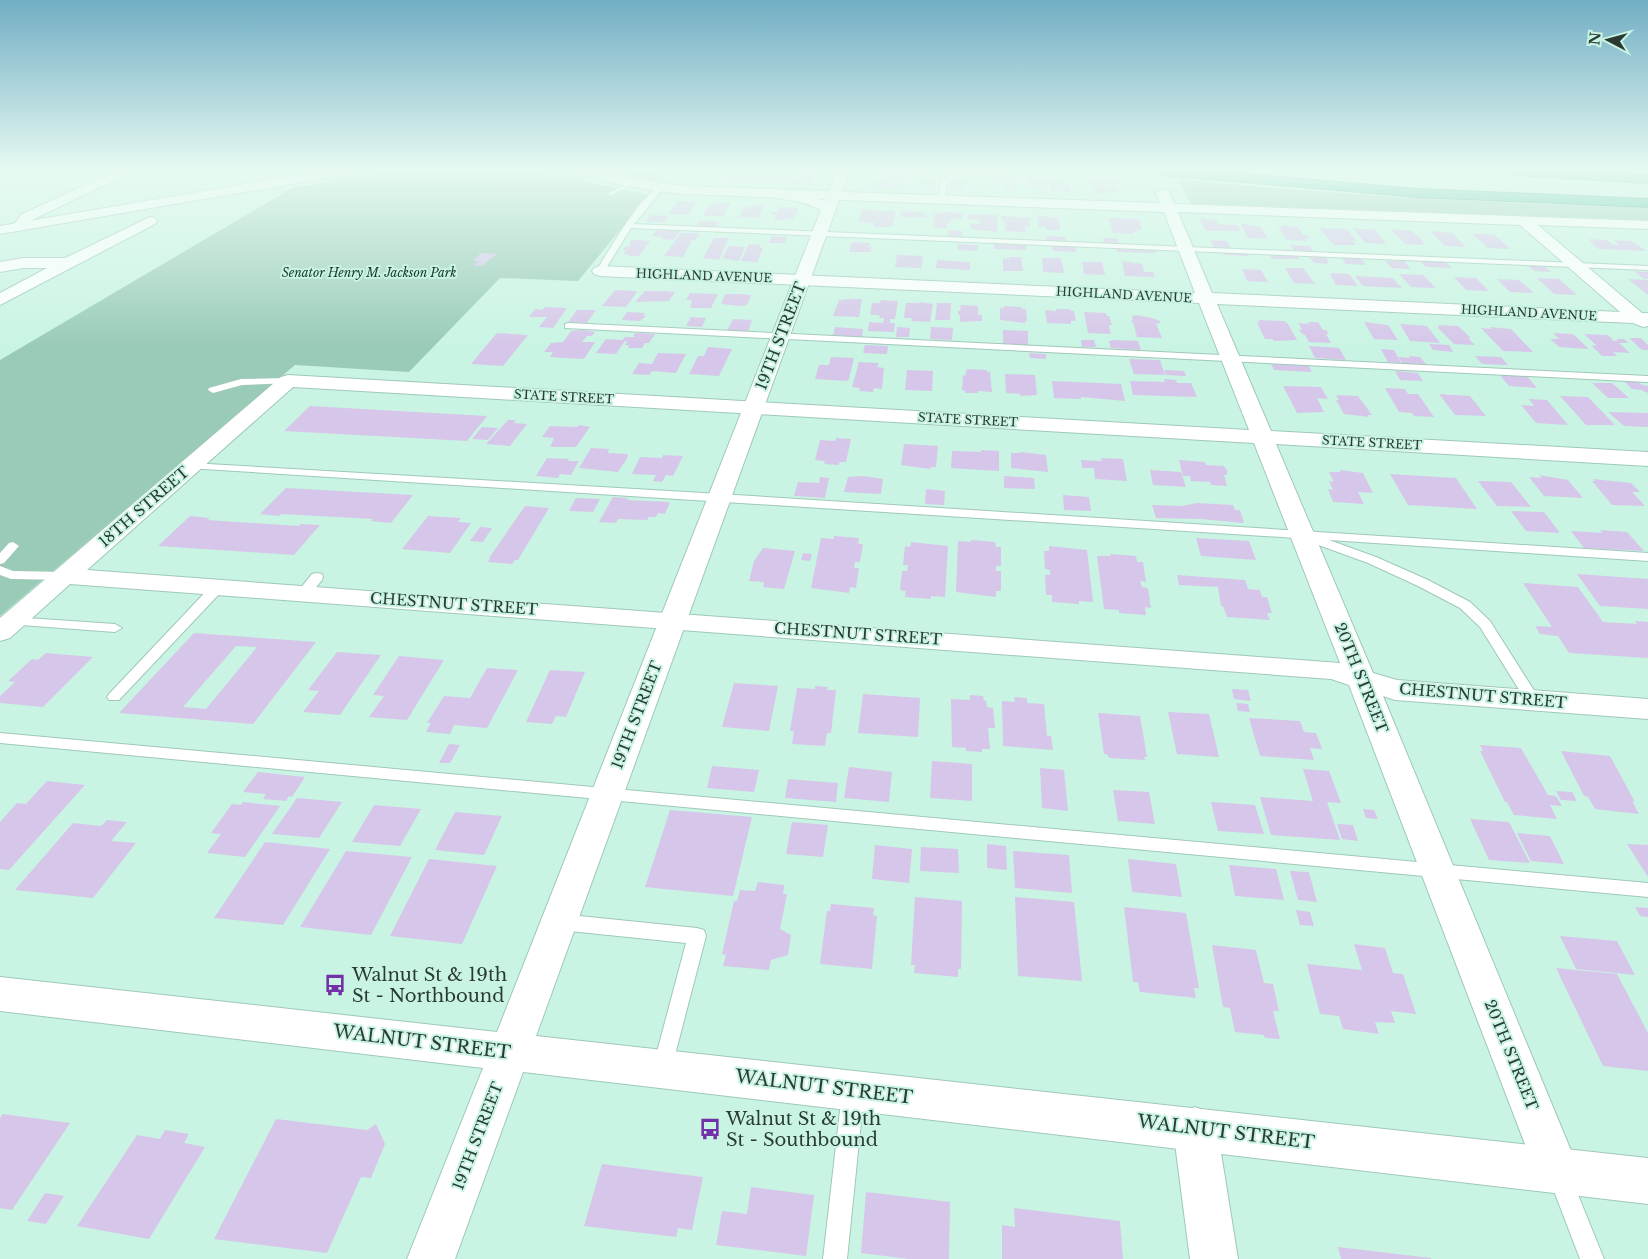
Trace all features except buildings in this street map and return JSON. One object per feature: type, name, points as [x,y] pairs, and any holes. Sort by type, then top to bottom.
[{"type":"street","points":[[2,230],[23,263]]},
{"type":"street","points":[[0,300],[133,230]]},
{"type":"street","name":"19TH STREET","points":[[431,1259],[821,230]]},
{"type":"street","name":"20TH STREET","points":[[1178,230],[1361,678],[1557,1170]]},
{"type":"street","points":[[1533,230],[1645,321]]},
{"type":"street","points":[[0,267],[23,263],[68,263]]},
{"type":"street","name":"HIGHLAND AVENUE","points":[[600,271],[1205,298],[1645,321]]},
{"type":"street","name":"STATE STREET","points":[[288,381],[1648,459]]},
{"type":"street","name":"18TH STREET","points":[[6,627],[288,381]]},
{"type":"street","name":"CHESTNUT STREET","points":[[65,576],[218,587],[310,585],[673,621],[1333,670],[1395,690],[1648,709]]},
{"type":"street","name":"WALNUT STREET","points":[[0,994],[1195,1128],[1648,1181]]},
{"type":"street","points":[[1195,1128],[1214,1259]]},
{"type":"lane","points":[[600,271],[627,230]]},
{"type":"lane","points":[[709,230],[1648,268]]},
{"type":"lane","points":[[568,326],[1648,379]]},
{"type":"lane","points":[[213,390],[241,382],[288,381]]},
{"type":"lane","points":[[191,466],[1648,557]]},
{"type":"lane","points":[[1303,535],[1372,560],[1423,583],[1465,605],[1485,624],[1533,700]]},
{"type":"lane","points":[[0,560],[13,546]]},
{"type":"lane","points":[[0,570],[11,575],[65,576]]},
{"type":"lane","points":[[114,697],[218,587]]},
{"type":"lane","points":[[6,627],[115,628]]},
{"type":"lane","points":[[0,738],[1648,890]]},
{"type":"lane","points":[[559,922],[697,936],[663,1068]]},
{"type":"lane","points":[[835,1259],[853,1090]]},
{"type":"lane","points":[[1557,1170],[1592,1259]]},
{"type":"green space","name":"Senator Henry M. Jackson Park","points":[[221,230],[620,230],[578,281],[500,278],[409,372],[295,365],[0,616],[0,360]]},
{"type":"place","name":"Walnut St & 19th St - Northbound","points":[[335,985]]},
{"type":"place","name":"Walnut St & 19th St - Southbound","points":[[710,1129]]}]
